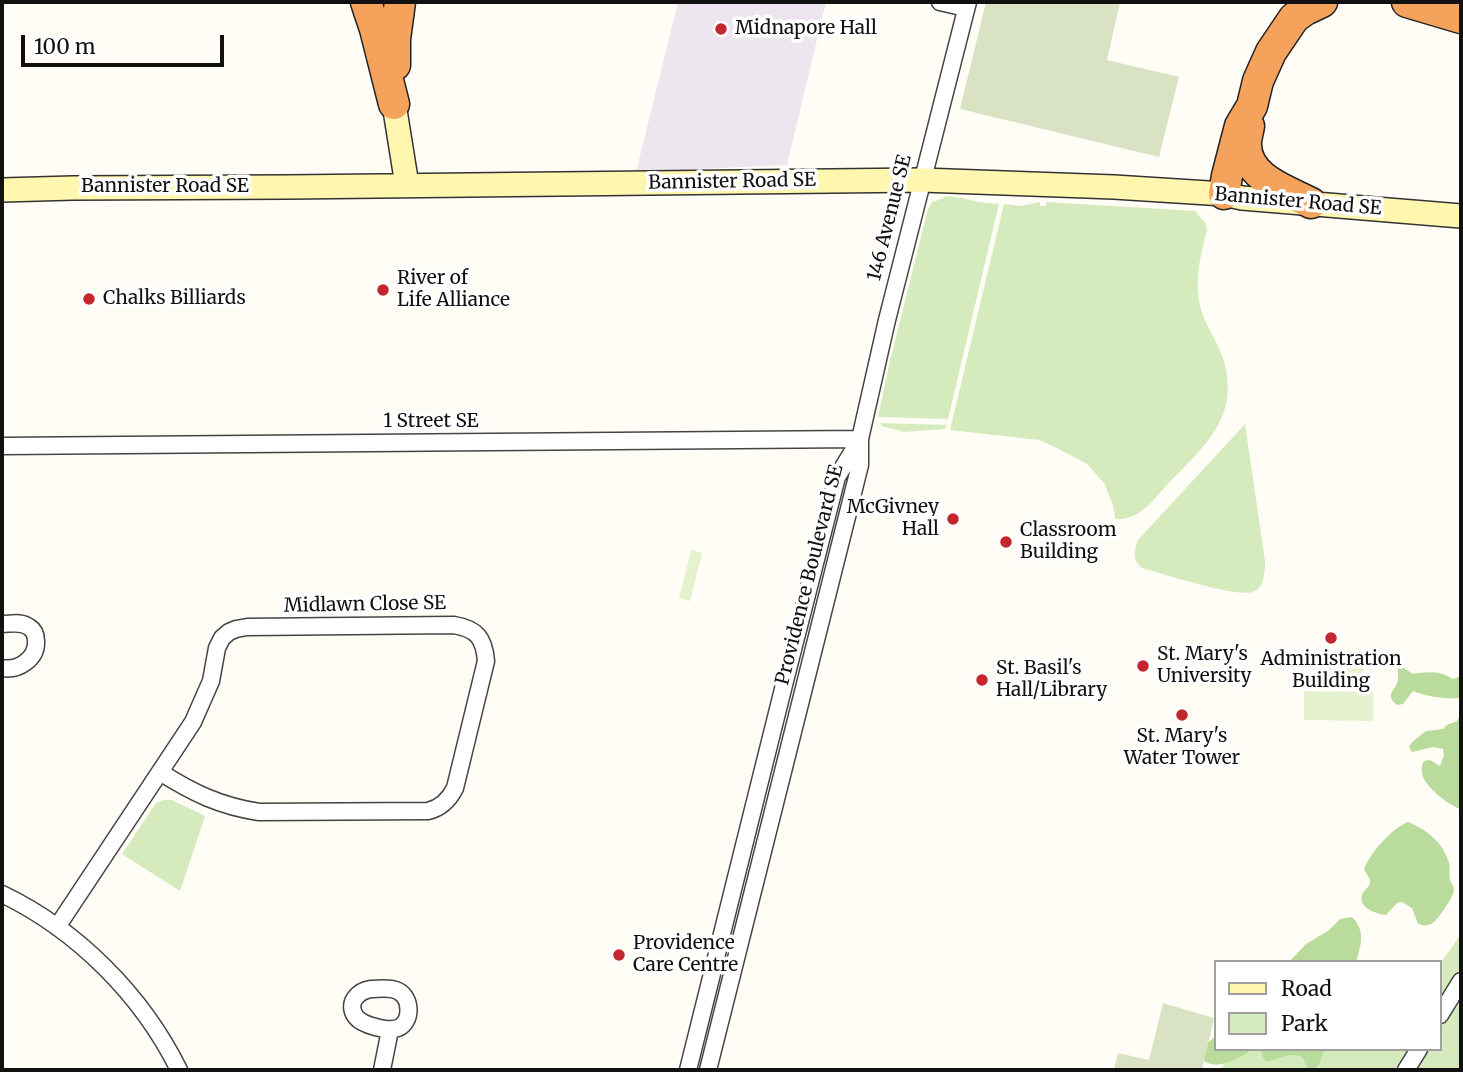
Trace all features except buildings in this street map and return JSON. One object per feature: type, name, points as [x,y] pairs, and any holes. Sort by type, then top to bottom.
[{"type":"highway","points":[[366,2],[394,104]]},
{"type":"highway","points":[[394,104],[395,39],[400,2]]},
{"type":"highway","points":[[1311,204],[1265,180],[1253,166],[1246,144],[1258,80],[1278,40],[1294,18],[1322,2]]},
{"type":"highway","points":[[1408,2],[1461,18]]},
{"type":"highway","points":[[1224,194],[1240,126],[1252,106]]},
{"type":"street","points":[[940,2],[967,5]]},
{"type":"street","name":"146 Avenue SE","points":[[860,439],[887,320],[967,5]]},
{"type":"street","points":[[394,104],[407,185]]},
{"type":"street","name":"Bannister Road SE","points":[[2,190],[922,180],[1224,194],[1242,198],[1461,216]]},
{"type":"street","name":"1 Street SE","points":[[2,446],[860,439]]},
{"type":"street","name":"Providence Boulevard SE","points":[[688,1070],[837,477],[860,439]]},
{"type":"street","name":"Providence Boulevard SE","points":[[708,1070],[860,465],[860,439]]},
{"type":"street","points":[[2,624],[21,623],[30,627],[35,633],[36,646],[30,659],[22,666],[4,673]]},
{"type":"street","name":"Midlawn Close SE","points":[[57,927],[193,722],[211,681],[217,648],[229,632],[247,627],[454,625],[467,627],[482,640],[486,661],[455,788],[445,803],[436,809],[252,811],[207,799],[160,772]]},
{"type":"street","points":[[2,894],[57,927],[97,960],[150,1021],[179,1070]]},
{"type":"street","points":[[1442,1012],[1461,981]]},
{"type":"street","points":[[382,1070],[390,1030]]},
{"type":"street","points":[[1406,1070],[1418,1051]]},
{"type":"shaded area","points":[[678,2],[826,2],[787,165],[636,172]]},
{"type":"green space","points":[[986,2],[1120,2],[1107,60],[1179,77],[1159,157],[960,109]]},
{"type":"green space","points":[[946,196],[999,204],[948,419],[878,417],[928,209],[933,200],[934,202]]},
{"type":"green space","points":[[1040,202],[1040,206],[1046,206],[1046,202],[1196,211],[1206,226],[1199,269],[1199,299],[1225,367],[1228,386],[1226,406],[1218,425],[1201,449],[1150,504],[1131,517],[1115,519],[1113,505],[1104,483],[1087,464],[1057,448],[1039,440],[950,430],[1004,204],[1020,206]]},
{"type":"green space","points":[[880,423],[947,425],[945,429],[904,432],[882,426]]},
{"type":"green space","points":[[1245,424],[1265,561],[1261,585],[1255,591],[1234,592],[1142,568],[1135,555],[1138,540]]},
{"type":"green space","points":[[691,550],[702,553],[690,601],[679,598]]},
{"type":"green space","points":[[1461,645],[1461,698],[1437,697],[1413,691],[1403,704],[1397,705],[1393,701],[1391,695],[1397,683],[1398,667],[1413,674],[1434,672],[1453,679],[1459,677]]},
{"type":"green space","points":[[1316,665],[1364,665],[1363,687],[1315,687]]},
{"type":"green space","points":[[1304,691],[1373,692],[1373,721],[1304,720]]},
{"type":"green space","points":[[1461,705],[1461,809],[1440,796],[1423,777],[1424,761],[1430,760],[1440,766],[1443,749],[1433,747],[1412,752],[1409,747],[1426,731],[1443,729],[1457,721]]},
{"type":"green space","points":[[172,800],[205,816],[180,891],[122,854],[156,803]]},
{"type":"green space","points":[[1408,822],[1433,838],[1443,849],[1454,888],[1449,902],[1434,922],[1428,925],[1418,924],[1412,908],[1402,902],[1397,903],[1386,915],[1369,910],[1362,900],[1370,882],[1364,870],[1370,857],[1389,835]]},
{"type":"green space","points":[[1352,917],[1359,928],[1361,944],[1357,960],[1291,960],[1306,944],[1328,931],[1340,919]]},
{"type":"green space","points":[[1461,934],[1461,1070],[1221,1070],[1231,1051],[1442,1051],[1442,961]]},
{"type":"green space","points":[[1163,1003],[1214,1018],[1202,1070],[1114,1070],[1118,1053],[1149,1060]]},
{"type":"green space","points":[[1214,1038],[1214,1051],[1250,1051],[1229,1062],[1216,1065],[1204,1061],[1206,1044]]},
{"type":"green space","points":[[1261,1051],[1323,1051],[1318,1066],[1312,1070],[1308,1070],[1303,1058],[1295,1055],[1266,1062]]},
{"type":"place","name":"Midnapore Hall","points":[[721,29]]},
{"type":"place","name":"River of Life Alliance","points":[[383,290]]},
{"type":"place","name":"Chalks Billiards","points":[[89,299]]},
{"type":"place","name":"McGivney Hall","points":[[953,519]]},
{"type":"place","name":"Classroom Building","points":[[1006,542]]},
{"type":"place","name":"Administration Building","points":[[1331,638]]},
{"type":"place","name":"St. Mary's University","points":[[1143,666]]},
{"type":"place","name":"St. Basil's Hall/Library","points":[[982,680]]},
{"type":"place","name":"St. Mary's Water Tower","points":[[1182,715]]},
{"type":"place","name":"Providence Care Centre","points":[[619,955]]}]
